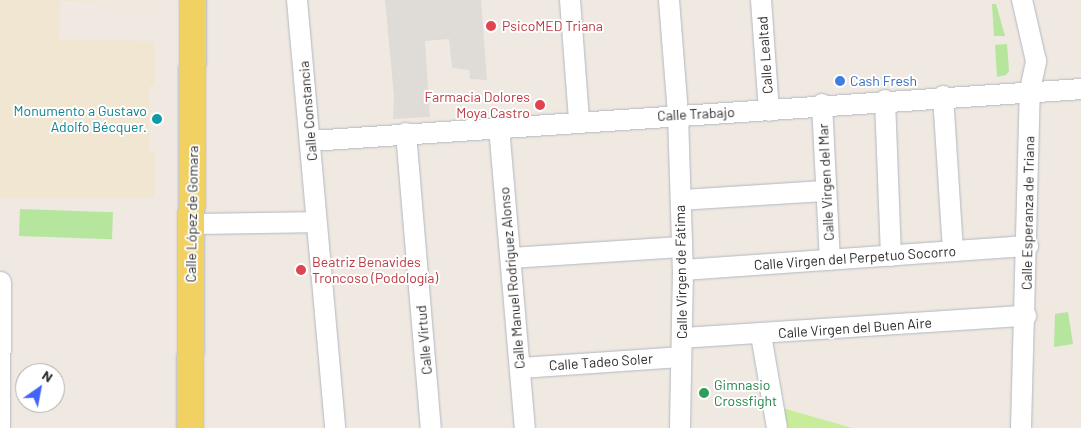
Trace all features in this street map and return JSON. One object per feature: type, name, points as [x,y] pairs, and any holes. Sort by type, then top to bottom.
[{"type":"main road","name":"Calle López de Gomara","points":[[190,428],[194,0]]},
{"type":"street","name":"Calle Constancia","points":[[297,0],[311,141],[315,222],[334,428]]},
{"type":"street","points":[[570,0],[579,120]]},
{"type":"street","name":"Calle Virgen de Fátima","points":[[669,0],[678,115],[683,270],[680,428]]},
{"type":"street","name":"Calle Lealtad","points":[[761,0],[769,111]]},
{"type":"street","name":"Calle Esperanza de Triana","points":[[1021,428],[1028,246],[1030,90],[1036,61],[1022,0]]},
{"type":"street","name":"Calle Trabajo","points":[[311,141],[579,120],[769,111],[822,104],[1030,90],[1081,89]]},
{"type":"street","points":[[943,96],[953,252]]},
{"type":"street","points":[[885,100],[891,256]]},
{"type":"street","name":"Calle Virgen del Mar","points":[[822,104],[830,260]]},
{"type":"street","name":"Calle Manuel Rodríguez Alonso","points":[[499,127],[525,428]]},
{"type":"street","name":"Calle Virtud","points":[[406,133],[431,428]]},
{"type":"street","points":[[680,200],[826,191]]},
{"type":"street","points":[[192,224],[315,222]]},
{"type":"street","name":"Calle Virgen del Perpetuo Socorro","points":[[683,270],[1028,246]]},
{"type":"street","points":[[511,258],[681,247]]},
{"type":"street","points":[[0,428],[1,282]]},
{"type":"street","name":"Calle Virgen del Buen Aire","points":[[682,347],[760,335],[1026,316]]},
{"type":"street","points":[[760,335],[777,428]]},
{"type":"street","name":"Calle Tadeo Soler","points":[[520,368],[682,347]]},
{"type":"shaded area","points":[[0,0],[155,0],[60,1],[59,40],[155,41],[155,86],[149,86],[149,152],[155,153],[155,198],[0,198]]},
{"type":"shaded area","points":[[385,0],[481,0],[487,80],[470,79],[469,70],[452,68],[449,39],[425,41],[430,117],[393,119],[394,97]]},
{"type":"green space","points":[[992,4],[996,4],[1005,36],[994,36]]},
{"type":"green space","points":[[1007,44],[1009,71],[1006,75],[997,77],[995,45]]},
{"type":"green space","points":[[20,209],[113,212],[112,239],[19,236]]},
{"type":"green space","points":[[1068,312],[1073,344],[1054,347],[1055,314]]},
{"type":"green space","points":[[779,407],[852,428],[783,428]]},
{"type":"place","name":"PsicoMED Triana","points":[[491,26]]},
{"type":"place","name":"Cash Fresh","points":[[840,81]]},
{"type":"place","name":"Farmacia Dolores Moya Castro","points":[[540,105]]},
{"type":"place","name":"Monumento a Gustavo Adolfo Bécquer.","points":[[157,119]]},
{"type":"place","name":"Beatriz Benavides Troncoso (Podología)","points":[[301,270]]},
{"type":"place","name":"Gimnasio Crossfight","points":[[704,393]]}]
